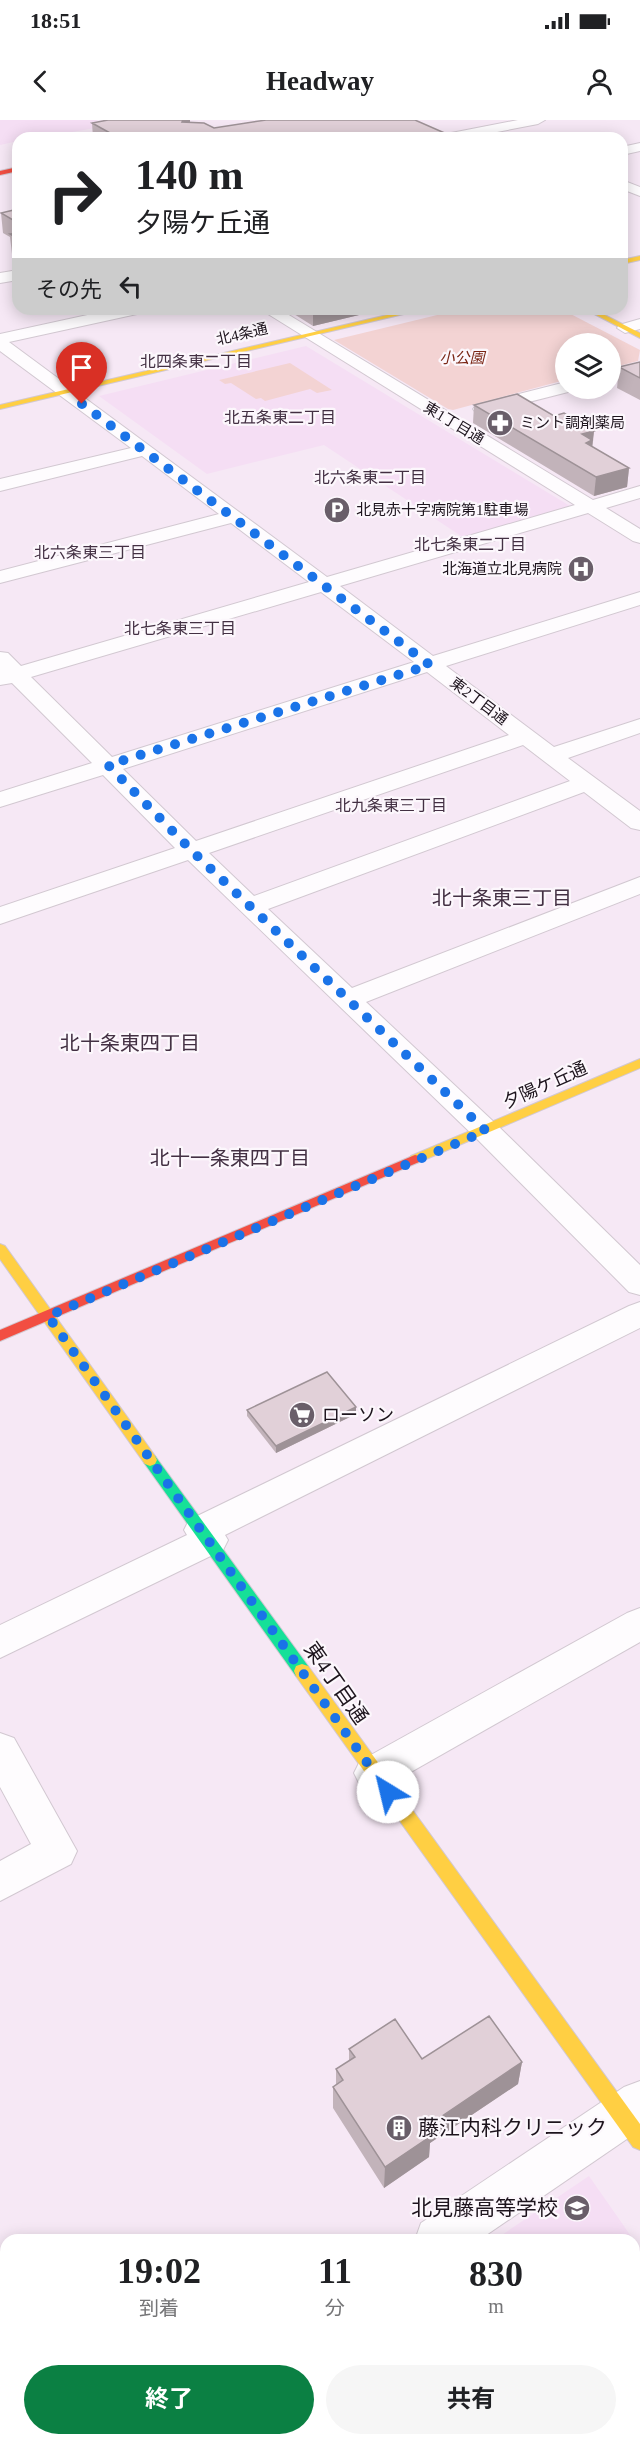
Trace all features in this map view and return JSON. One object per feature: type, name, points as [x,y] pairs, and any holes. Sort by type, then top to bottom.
[{"type":"main road","name":"北4条通","points":[[0,407],[396,315]]},
{"type":"main road","points":[[604,315],[632,326],[640,336]]},
{"type":"main road","name":"夕陽ケ丘通","points":[[0,1336],[486,1131],[640,1063]]},
{"type":"main road","name":"東4丁目通","points":[[0,1249],[374,1773],[634,2119]]},
{"type":"street","points":[[478,120],[505,132]]},
{"type":"street","points":[[476,132],[538,120]]},
{"type":"street","points":[[0,341],[111,315]]},
{"type":"street","name":"東1丁目通","points":[[278,315],[640,537]]},
{"type":"street","name":"東2丁目通","points":[[0,341],[640,823]]},
{"type":"street","points":[[621,373],[640,368]]},
{"type":"street","points":[[446,419],[555,390]]},
{"type":"street","points":[[0,485],[144,450]]},
{"type":"street","points":[[5,670],[325,585],[640,492]]},
{"type":"street","points":[[0,577],[235,516]]},
{"type":"street","points":[[0,800],[640,598]]},
{"type":"street","points":[[5,670],[108,765],[191,850],[486,1131],[640,1284]]},
{"type":"street","points":[[550,756],[640,726]]},
{"type":"street","points":[[0,916],[525,737]]},
{"type":"street","points":[[251,906],[587,783]]},
{"type":"street","points":[[348,999],[640,885]]},
{"type":"street","points":[[0,1642],[640,1314]]},
{"type":"street","points":[[374,1773],[640,1624]]},
{"type":"street","points":[[0,1750],[57,1851],[0,1882]]},
{"type":"street","points":[[448,2234],[634,2119]]},
{"type":"shaded area","points":[[0,120],[96,120],[107,126],[72,132],[12,132],[12,142],[0,145]]},
{"type":"shaded area","points":[[306,346],[570,506],[464,538],[324,445],[207,474],[99,396]]},
{"type":"shaded area","name":"北見藤高等学校","points":[[589,2176],[630,2234],[503,2234]]},
{"type":"green space","name":"小公園","points":[[437,315],[573,315],[607,333],[555,333],[555,383],[453,410],[334,340]]},
{"type":"green space","name":"小公園","points":[[621,340],[640,350],[638,361],[621,365]]},
{"type":"green space","points":[[290,363],[332,390],[317,393],[310,389],[265,401],[261,398],[256,399],[231,383],[225,384],[219,380]]},
{"type":"building","points":[[108,120],[183,120],[182,122],[204,123],[214,128],[266,120],[415,120],[442,132],[108,132],[92,123]]},
{"type":"building","points":[[12,210],[12,219],[1,213]]},
{"type":"building","points":[[640,362],[640,378],[621,368]]},
{"type":"building","points":[[517,394],[554,416],[564,413],[594,431],[582,434],[592,440],[586,443],[629,468],[596,477],[474,405]]},
{"type":"building","name":"ローソン","points":[[327,1372],[356,1407],[276,1446],[247,1410]]},
{"type":"building","name":"藤江内科クリニック","points":[[489,2016],[522,2062],[426,2127],[431,2136],[385,2167],[333,2087],[343,2080],[336,2069],[355,2057],[349,2049],[395,2019],[422,2059]]},
{"type":"traffic: fast","points":[[150,1460],[302,1671]]},
{"type":"traffic: slow","points":[[628,261],[640,258]]},
{"type":"traffic: slow","points":[[0,407],[396,315]]},
{"type":"traffic: slow","points":[[600,315],[640,336]]},
{"type":"traffic: slow","points":[[415,1159],[640,1063]]},
{"type":"traffic: slow","points":[[0,1249],[150,1460]]},
{"type":"traffic: slow","points":[[302,1671],[640,2140]]},
{"type":"traffic: jam","points":[[0,173],[12,170]]},
{"type":"traffic: jam","points":[[0,1336],[415,1159]]},
{"type":"place","name":"ミント調剤薬局","points":[[500,423]]},
{"type":"place","name":"北見赤十字病院第1駐車場","points":[[337,510]]},
{"type":"place","name":"北海道立北見病院","points":[[581,569]]},
{"type":"place","name":"ローソン","points":[[302,1415]]},
{"type":"place","name":"藤江内科クリニック","points":[[399,2128]]},
{"type":"place","name":"北見藤高等学校","points":[[577,2208]]},
{"type":"district","name":"北四条東二丁目","points":[[196,361]]},
{"type":"district","name":"北五条東二丁目","points":[[280,417]]},
{"type":"district","name":"北六条東二丁目","points":[[370,477]]},
{"type":"district","name":"北七条東二丁目","points":[[470,544]]},
{"type":"district","name":"北六条東三丁目","points":[[90,552]]},
{"type":"district","name":"北七条東三丁目","points":[[180,628]]},
{"type":"district","name":"北九条東三丁目","points":[[391,805]]},
{"type":"district","name":"北十条東三丁目","points":[[502,898]]},
{"type":"district","name":"北十条東四丁目","points":[[130,1043]]},
{"type":"district","name":"北十一条東四丁目","points":[[230,1158]]},
{"type":"route","points":[[82,404],[430,665],[108,765],[191,850],[486,1131],[48,1316],[388,1792]]}]
